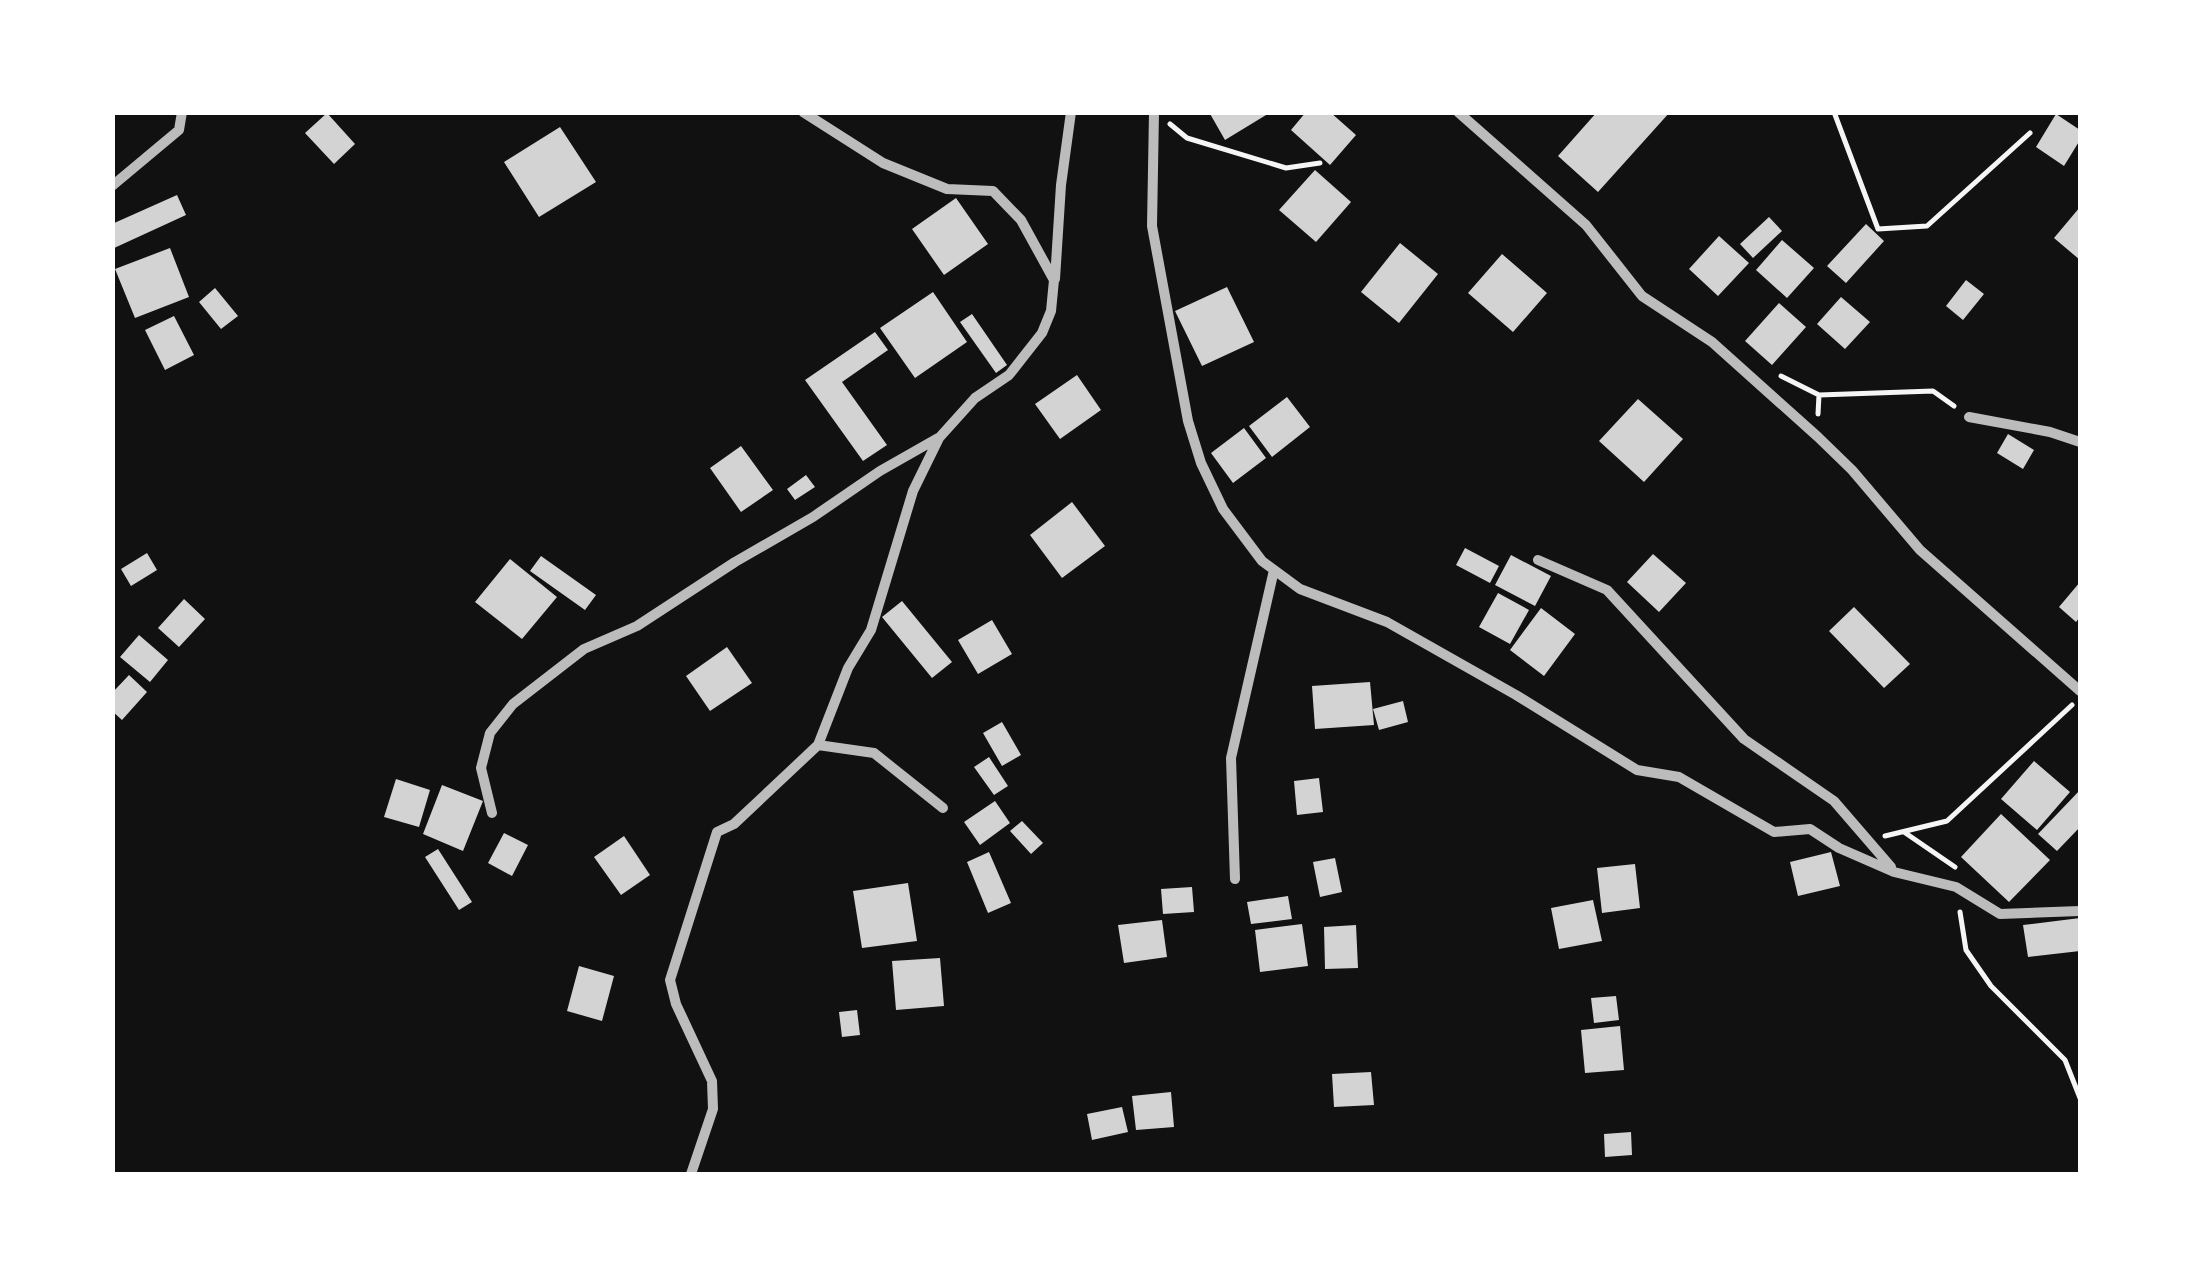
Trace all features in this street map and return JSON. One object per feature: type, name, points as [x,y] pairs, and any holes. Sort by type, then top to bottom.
[{"type":"street","points":[[112,186],[178,130],[182,112]]},
{"type":"street","points":[[803,112],[883,164],[948,189],[993,191],[1020,220],[1054,280]]},
{"type":"street","points":[[691,1174],[713,1109],[712,1081],[676,1004],[670,980],[717,832],[734,824],[818,745],[848,668],[871,630],[913,491],[939,438],[975,398],[1008,375],[1042,333],[1051,311],[1061,186],[1072,112]]},
{"type":"street","points":[[1155,112],[1152,226],[1188,422],[1201,463],[1223,509],[1262,561],[1300,590],[1387,622],[1637,770],[1679,777],[1774,832],[1810,829],[1839,848],[1894,872],[1956,887],[2000,914],[2080,911]]},
{"type":"street","points":[[1458,112],[1586,224],[1642,296],[1712,342],[1818,438],[1852,470],[1920,550],[2080,694]]},
{"type":"street","points":[[1969,417],[2050,432],[2080,442]]},
{"type":"street","points":[[492,812],[481,768],[490,733],[514,704],[584,649],[637,626],[813,517],[880,470],[939,438]]},
{"type":"street","points":[[1538,560],[1607,590],[1744,739],[1834,801],[1894,872]]},
{"type":"street","points":[[1234,879],[1231,758],[1274,570]]},
{"type":"street","points":[[818,745],[874,753],[942,808]]},
{"type":"path","points":[[1155,112],[1187,138],[1286,168],[1320,163]]},
{"type":"path","points":[[1834,112],[1878,229],[1927,226],[2030,134]]},
{"type":"path","points":[[1818,438],[1819,395],[1933,391],[1969,417]]},
{"type":"path","points":[[1868,840],[1947,821],[2080,694]]},
{"type":"path","points":[[1904,832],[1955,865],[1966,950],[1991,986],[2065,1060],[2080,1098]]},
{"type":"building","points":[[1209,112],[1271,112],[1225,140]]},
{"type":"building","points":[[1306,112],[1330,112],[1356,135],[1330,165],[1291,130]]},
{"type":"building","points":[[1597,112],[1670,112],[1598,192],[1558,156]]},
{"type":"building","points":[[327,113],[355,144],[334,164],[305,133]]},
{"type":"building","points":[[2056,114],[2080,130],[2080,140],[2064,166],[2036,147]]},
{"type":"building","points":[[560,127],[596,182],[539,217],[504,162]]},
{"type":"building","points":[[1315,170],[1351,202],[1316,242],[1279,210]]},
{"type":"building","points":[[177,195],[186,215],[112,249],[112,224]]},
{"type":"building","points":[[956,198],[988,244],[944,275],[912,229]]},
{"type":"building","points":[[2080,207],[2080,260],[2054,238]]},
{"type":"building","points":[[1769,217],[1782,231],[1753,258],[1740,244]]},
{"type":"building","points":[[1866,224],[1884,241],[1846,283],[1827,266]]},
{"type":"building","points":[[1719,236],[1749,263],[1718,296],[1689,269]]},
{"type":"building","points":[[1782,240],[1814,268],[1787,298],[1756,270]]},
{"type":"building","points":[[1400,243],[1438,274],[1399,323],[1361,292]]},
{"type":"building","points":[[170,248],[189,297],[135,318],[115,269]]},
{"type":"building","points":[[1502,254],[1547,293],[1513,332],[1468,293]]},
{"type":"building","points":[[1966,280],[1984,294],[1963,320],[1946,306]]},
{"type":"building","points":[[1227,287],[1254,342],[1202,366],[1175,311]]},
{"type":"building","points":[[215,288],[238,316],[221,329],[199,302]]},
{"type":"building","points":[[933,292],[967,342],[915,378],[880,328]]},
{"type":"building","points":[[1841,297],[1870,322],[1845,349],[1817,324]]},
{"type":"building","points":[[1779,303],[1806,327],[1772,365],[1745,341]]},
{"type":"building","points":[[972,314],[1007,365],[996,373],[960,322]]},
{"type":"building","points":[[174,316],[194,355],[165,370],[145,330]]},
{"type":"building","points":[[875,332],[888,350],[842,382],[887,445],[863,461],[805,380]]},
{"type":"building","points":[[1077,375],[1101,410],[1060,439],[1035,404]]},
{"type":"building","points":[[1287,397],[1310,427],[1272,457],[1249,426]]},
{"type":"building","points":[[1638,399],[1683,439],[1644,482],[1599,441]]},
{"type":"building","points":[[1244,428],[1266,458],[1233,483],[1211,453]]},
{"type":"building","points":[[2008,434],[2034,450],[2023,469],[1997,453]]},
{"type":"building","points":[[741,446],[773,490],[741,512],[710,468]]},
{"type":"building","points":[[806,475],[815,487],[795,500],[787,489]]},
{"type":"building","points":[[1072,502],[1105,546],[1062,578],[1030,535]]},
{"type":"building","points":[[1465,548],[1499,566],[1490,583],[1456,565]]},
{"type":"building","points":[[147,553],[157,570],[131,586],[121,569]]},
{"type":"building","points":[[1653,554],[1686,583],[1659,612],[1627,582]]},
{"type":"building","points":[[1511,555],[1551,576],[1535,606],[1495,585]]},
{"type":"building","points":[[541,556],[596,595],[585,610],[530,571]]},
{"type":"building","points":[[510,559],[557,597],[522,639],[475,602]]},
{"type":"building","points":[[2080,582],[2080,617],[2076,622],[2059,607]]},
{"type":"building","points":[[1498,593],[1529,610],[1510,644],[1479,627]]},
{"type":"building","points":[[184,599],[205,619],[179,647],[158,628]]},
{"type":"building","points":[[902,601],[952,662],[932,678],[882,617]]},
{"type":"building","points":[[1854,607],[1910,664],[1884,688],[1829,631]]},
{"type":"building","points":[[1541,608],[1575,634],[1544,676],[1510,650]]},
{"type":"building","points":[[992,620],[1012,654],[978,674],[958,640]]},
{"type":"building","points":[[139,635],[168,660],[150,682],[120,657]]},
{"type":"building","points":[[727,647],[752,683],[710,711],[686,676]]},
{"type":"building","points":[[129,675],[147,692],[122,720],[112,711],[112,693]]},
{"type":"building","points":[[1370,682],[1374,725],[1315,729],[1312,686]]},
{"type":"building","points":[[1403,701],[1408,722],[1379,730],[1373,709]]},
{"type":"building","points":[[1002,722],[1021,755],[1002,766],[983,733]]},
{"type":"building","points":[[989,757],[1008,786],[994,795],[974,767]]},
{"type":"building","points":[[2034,761],[2070,792],[2037,830],[2001,799]]},
{"type":"building","points":[[1319,778],[1323,812],[1297,815],[1294,781]]},
{"type":"building","points":[[396,779],[430,790],[419,827],[384,817]]},
{"type":"building","points":[[442,785],[483,801],[463,851],[423,834]]},
{"type":"building","points":[[2080,790],[2080,827],[2057,851],[2038,834]]},
{"type":"building","points":[[995,801],[1010,823],[980,845],[964,822]]},
{"type":"building","points":[[2001,814],[2050,860],[2009,902],[1961,857]]},
{"type":"building","points":[[1022,821],[1043,843],[1031,854],[1010,831]]},
{"type":"building","points":[[504,833],[528,845],[512,876],[488,863]]},
{"type":"building","points":[[624,836],[650,875],[621,895],[594,857]]},
{"type":"building","points":[[438,849],[472,902],[459,910],[425,857]]},
{"type":"building","points":[[989,852],[1011,903],[988,913],[967,862]]},
{"type":"building","points":[[1831,852],[1840,886],[1798,896],[1790,862]]},
{"type":"building","points":[[1335,858],[1342,892],[1320,897],[1313,862]]},
{"type":"building","points":[[1635,864],[1640,908],[1602,913],[1597,868]]},
{"type":"building","points":[[908,883],[917,941],[862,948],[853,891]]},
{"type":"building","points":[[1192,887],[1194,912],[1163,914],[1161,889]]},
{"type":"building","points":[[1288,896],[1292,919],[1251,924],[1247,902]]},
{"type":"building","points":[[1593,900],[1602,941],[1559,949],[1551,908]]},
{"type":"building","points":[[2080,918],[2080,951],[2028,957],[2023,925]]},
{"type":"building","points":[[1162,920],[1167,957],[1124,963],[1118,925]]},
{"type":"building","points":[[1302,924],[1308,966],[1260,972],[1255,930]]},
{"type":"building","points":[[1356,925],[1358,968],[1325,969],[1324,927]]},
{"type":"building","points":[[940,958],[944,1006],[896,1010],[892,961]]},
{"type":"building","points":[[579,966],[614,976],[602,1021],[567,1011]]},
{"type":"building","points":[[1616,996],[1619,1020],[1594,1023],[1591,998]]},
{"type":"building","points":[[857,1010],[860,1035],[842,1037],[839,1012]]},
{"type":"building","points":[[1620,1026],[1624,1070],[1585,1073],[1581,1030]]},
{"type":"building","points":[[1371,1072],[1374,1105],[1334,1107],[1332,1074]]},
{"type":"building","points":[[1171,1092],[1174,1127],[1136,1130],[1132,1096]]},
{"type":"building","points":[[1122,1107],[1128,1132],[1092,1140],[1087,1114]]},
{"type":"building","points":[[1631,1132],[1632,1155],[1605,1157],[1604,1134]]}]
